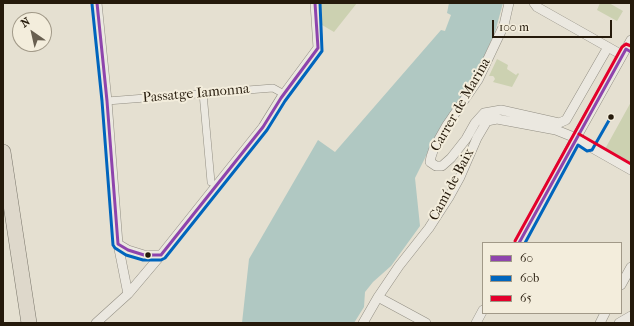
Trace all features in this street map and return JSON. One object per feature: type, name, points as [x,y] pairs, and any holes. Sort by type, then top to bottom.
[{"type":"main road","points":[[3,152],[29,321]]},
{"type":"street","points":[[97,3],[107,101],[118,244],[128,294]]},
{"type":"street","points":[[96,323],[128,294],[161,255],[262,127],[318,48],[315,3]]},
{"type":"street","name":"Carrer de Marina","points":[[509,3],[504,25],[478,80],[446,125],[434,148],[430,162],[436,166],[442,166],[466,140],[475,123],[484,113],[502,110],[559,123],[566,120],[608,47]]},
{"type":"street","points":[[534,3],[537,7],[608,47],[626,52]]},
{"type":"street","points":[[520,242],[610,77],[626,52],[631,40]]},
{"type":"street","name":"Passatge Iamonna","points":[[107,101],[273,88],[284,94]]},
{"type":"street","points":[[203,93],[211,182]]},
{"type":"street","name":"Camí de Baix","points":[[363,323],[378,297],[399,266],[429,228],[449,197],[487,120],[497,118],[534,125],[556,130],[576,138]]},
{"type":"street","points":[[576,138],[631,170]]},
{"type":"street","points":[[118,244],[144,255],[161,255]]},
{"type":"street","points":[[622,283],[631,267]]},
{"type":"street","points":[[378,297],[426,323]]},
{"type":"street","points":[[476,323],[482,312]]},
{"type":"street","points":[[600,323],[605,314]]},
{"type":"street","points":[[619,323],[631,316]]},
{"type":"green space","points":[[321,3],[357,3],[334,32],[322,25]]},
{"type":"green space","points":[[600,3],[609,3],[623,11],[617,21],[597,10]]},
{"type":"green space","points":[[497,59],[508,65],[507,69],[516,75],[518,73],[519,74],[512,87],[493,82],[495,79],[494,77],[489,76]]},
{"type":"green space","points":[[631,102],[631,163],[605,149]]},
{"type":"water","points":[[449,3],[503,3],[495,32],[474,79],[440,128],[415,178],[420,226],[391,266],[373,282],[365,292],[364,307],[354,323],[242,323],[249,259],[318,140],[335,152],[441,30],[445,31],[451,15],[447,13]]},
{"type":"transit line","name":"60","points":[[97,3],[107,101],[118,244],[128,250],[144,255],[161,255],[263,127],[281,98],[318,48]]},
{"type":"transit line","name":"60","points":[[315,3],[318,48]]},
{"type":"transit line","name":"60b","points":[[92,4],[102,101],[113,245],[126,255],[143,260],[161,260],[165,258],[267,130],[285,101],[322,51],[320,3]]},
{"type":"transit line","name":"65","points":[[515,241],[622,47],[626,44],[631,46]]},
{"type":"transit line","name":"60","points":[[520,242],[626,49],[631,52]]},
{"type":"transit line","name":"60b","points":[[526,242],[578,145],[587,151],[592,150],[612,115]]},
{"type":"transit line","name":"65","points":[[579,134],[631,164]]}]
